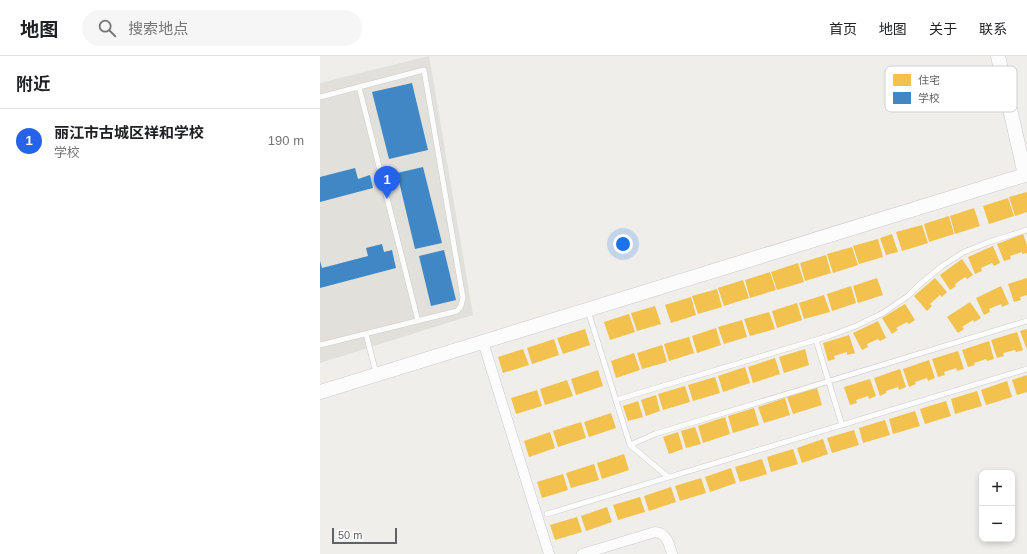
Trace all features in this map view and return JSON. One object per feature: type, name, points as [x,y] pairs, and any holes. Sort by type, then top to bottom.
[{"type":"street","points":[[998,56],[1000,66]]},
{"type":"street","points":[[320,392],[1026,175],[1011,112]]},
{"type":"street","points":[[483,342],[549,554]]},
{"type":"street","points":[[582,554],[655,532],[661,533],[666,538],[672,554]]},
{"type":"lane","points":[[320,97],[424,70],[463,298],[461,306],[457,311],[320,345]]},
{"type":"lane","points":[[359,87],[418,321]]},
{"type":"lane","points":[[616,400],[816,340],[856,326],[883,313],[908,296],[942,266],[964,252],[988,242],[1027,230]]},
{"type":"lane","points":[[588,310],[630,445],[668,477]]},
{"type":"lane","points":[[630,445],[655,434],[1027,321]]},
{"type":"lane","points":[[366,334],[376,375]]},
{"type":"lane","points":[[816,340],[842,425]]},
{"type":"lane","points":[[547,514],[1027,369]]},
{"type":"shaded area","points":[[429,56],[473,315],[320,363],[320,83]]},
{"type":"building: 住宅","points":[[1027,192],[1027,212],[1015,216],[1009,197]]},
{"type":"building: 住宅","points":[[1008,198],[1014,216],[989,224],[983,206]]},
{"type":"building: 住宅","points":[[974,208],[980,226],[955,234],[950,216]]},
{"type":"building: 住宅","points":[[949,216],[954,234],[929,242],[924,224]]},
{"type":"building: 住宅","points":[[922,225],[928,243],[902,251],[896,232]]},
{"type":"building: 住宅","points":[[892,234],[898,252],[886,255],[880,238]]},
{"type":"building: 住宅","points":[[1023,234],[1027,245],[1027,253],[1022,254],[1022,252],[1010,256],[1011,259],[1004,261],[997,244]]},
{"type":"building: 住宅","points":[[878,239],[883,257],[859,264],[853,246]]},
{"type":"building: 住宅","points":[[993,246],[1000,263],[994,266],[992,263],[981,268],[982,271],[975,274],[968,257]]},
{"type":"building: 住宅","points":[[852,247],[858,265],[833,273],[827,254]]},
{"type":"building: 住宅","points":[[826,255],[831,273],[805,281],[800,263]]},
{"type":"building: 住宅","points":[[962,259],[973,275],[967,279],[965,277],[955,284],[956,286],[950,290],[940,275]]},
{"type":"building: 住宅","points":[[798,263],[804,282],[777,290],[771,272]]},
{"type":"building: 住宅","points":[[770,272],[776,290],[750,298],[745,280]]},
{"type":"building: 住宅","points":[[877,278],[883,295],[858,303],[853,286]]},
{"type":"building: 住宅","points":[[935,278],[947,292],[942,297],[940,295],[930,304],[932,306],[927,311],[914,296]]},
{"type":"building: 住宅","points":[[1027,278],[1027,295],[1020,297],[1021,300],[1014,302],[1008,284]]},
{"type":"building: 住宅","points":[[743,280],[749,298],[724,306],[718,288]]},
{"type":"building: 住宅","points":[[851,286],[856,303],[832,311],[827,294]]},
{"type":"building: 住宅","points":[[1001,286],[1009,304],[1002,307],[1001,304],[989,309],[990,312],[984,315],[976,298]]},
{"type":"building: 住宅","points":[[717,289],[722,307],[698,314],[692,296]]},
{"type":"building: 住宅","points":[[824,295],[830,312],[804,319],[799,303]]},
{"type":"building: 住宅","points":[[691,297],[696,315],[671,323],[665,305]]},
{"type":"building: 住宅","points":[[970,302],[981,318],[974,322],[973,320],[962,327],[964,329],[958,333],[947,317]]},
{"type":"building: 住宅","points":[[797,303],[802,320],[777,328],[772,311]]},
{"type":"building: 住宅","points":[[905,304],[915,320],[909,324],[907,322],[896,328],[898,330],[892,334],[882,318]]},
{"type":"building: 住宅","points":[[655,306],[661,324],[637,331],[631,313]]},
{"type":"building: 住宅","points":[[769,312],[775,329],[750,336],[744,319]]},
{"type":"building: 住宅","points":[[629,314],[635,332],[610,340],[604,322]]},
{"type":"building: 住宅","points":[[742,320],[747,337],[724,344],[718,327]]},
{"type":"building: 住宅","points":[[878,321],[886,338],[880,341],[878,339],[867,344],[868,347],[862,350],[853,333]]},
{"type":"building: 住宅","points":[[716,328],[721,345],[697,353],[692,336]]},
{"type":"building: 住宅","points":[[585,329],[590,345],[563,354],[557,338]]},
{"type":"building: 住宅","points":[[1027,329],[1027,350],[1020,331]]},
{"type":"building: 住宅","points":[[1017,332],[1023,350],[1003,353],[1004,356],[997,358],[991,340]]},
{"type":"building: 住宅","points":[[849,335],[855,353],[847,355],[847,352],[834,356],[835,359],[828,361],[823,343]]},
{"type":"building: 住宅","points":[[689,337],[694,353],[669,361],[664,344]]},
{"type":"building: 住宅","points":[[554,339],[559,355],[532,364],[527,348]]},
{"type":"building: 住宅","points":[[989,341],[994,359],[987,361],[986,359],[974,363],[975,365],[968,367],[962,350]]},
{"type":"building: 住宅","points":[[662,345],[667,362],[642,369],[637,353]]},
{"type":"building: 住宅","points":[[523,349],[529,365],[503,373],[498,357]]},
{"type":"building: 住宅","points":[[805,349],[809,365],[784,373],[779,357]]},
{"type":"building: 住宅","points":[[958,351],[964,369],[957,371],[956,368],[944,372],[945,375],[938,377],[932,359]]},
{"type":"building: 住宅","points":[[634,353],[640,370],[616,378],[611,361]]},
{"type":"building: 住宅","points":[[775,358],[780,374],[753,383],[748,367]]},
{"type":"building: 住宅","points":[[929,360],[935,378],[928,381],[927,378],[915,382],[916,384],[909,387],[903,369]]},
{"type":"building: 住宅","points":[[745,367],[750,383],[723,392],[718,376]]},
{"type":"building: 住宅","points":[[900,369],[906,387],[899,390],[898,387],[886,391],[886,393],[880,396],[874,378]]},
{"type":"building: 住宅","points":[[598,370],[603,386],[576,395],[571,379]]},
{"type":"building: 住宅","points":[[1027,375],[1027,392],[1017,395],[1012,380]]},
{"type":"building: 住宅","points":[[715,377],[720,393],[693,401],[688,385]]},
{"type":"building: 住宅","points":[[870,379],[876,396],[869,399],[868,396],[856,400],[857,403],[850,405],[844,387]]},
{"type":"building: 住宅","points":[[567,380],[573,396],[545,405],[540,389]]},
{"type":"building: 住宅","points":[[1007,381],[1012,397],[986,405],[981,390]]},
{"type":"building: 住宅","points":[[685,386],[690,402],[663,410],[658,394]]},
{"type":"building: 住宅","points":[[817,388],[822,405],[793,414],[787,397]]},
{"type":"building: 住宅","points":[[537,390],[542,406],[516,414],[511,398]]},
{"type":"building: 住宅","points":[[977,391],[982,406],[955,414],[951,399]]},
{"type":"building: 住宅","points":[[656,395],[660,411],[646,416],[641,400]]},
{"type":"building: 住宅","points":[[785,398],[790,415],[764,423],[758,407]]},
{"type":"building: 住宅","points":[[638,401],[643,417],[628,421],[623,406]]},
{"type":"building: 住宅","points":[[946,401],[951,416],[925,424],[920,409]]},
{"type":"building: 住宅","points":[[754,408],[759,425],[733,433],[728,416]]},
{"type":"building: 住宅","points":[[915,411],[920,426],[893,434],[889,419]]},
{"type":"building: 住宅","points":[[611,413],[616,428],[589,437],[584,422]]},
{"type":"building: 住宅","points":[[725,417],[730,434],[703,443],[698,426]]},
{"type":"building: 住宅","points":[[885,420],[890,435],[863,443],[859,428]]},
{"type":"building: 住宅","points":[[581,422],[586,438],[558,447],[553,431]]},
{"type":"building: 住宅","points":[[695,427],[701,444],[686,448],[681,431]]},
{"type":"building: 住宅","points":[[854,430],[859,445],[832,453],[827,438]]},
{"type":"building: 住宅","points":[[550,432],[555,448],[529,457],[524,441]]},
{"type":"building: 住宅","points":[[678,432],[683,449],[669,454],[663,437]]},
{"type":"building: 住宅","points":[[823,439],[828,454],[802,463],[797,448]]},
{"type":"building: 住宅","points":[[793,449],[798,464],[771,472],[767,457]]},
{"type":"building: 住宅","points":[[624,454],[629,470],[602,479],[597,463]]},
{"type":"building: 住宅","points":[[762,459],[767,474],[740,482],[735,467]]},
{"type":"building: 住宅","points":[[594,464],[599,480],[571,488],[566,473]]},
{"type":"building: 住宅","points":[[731,468],[736,483],[710,492],[705,477]]},
{"type":"building: 住宅","points":[[563,474],[568,490],[542,498],[537,482]]},
{"type":"building: 住宅","points":[[701,478],[706,493],[680,501],[675,486]]},
{"type":"building: 住宅","points":[[671,487],[676,502],[649,511],[644,496]]},
{"type":"building: 住宅","points":[[640,497],[645,512],[618,520],[613,505]]},
{"type":"building: 住宅","points":[[607,507],[612,522],[586,531],[581,516]]},
{"type":"building: 住宅","points":[[577,517],[582,532],[555,540],[550,525]]},
{"type":"building: 学校","points":[[412,83],[428,150],[389,159],[372,92]]},
{"type":"building: 学校","points":[[423,167],[442,243],[415,249],[397,173]]},
{"type":"building: 学校","points":[[355,168],[358,179],[370,175],[373,188],[320,202],[320,177]]},
{"type":"building: 学校","points":[[382,244],[384,252],[392,250],[396,268],[320,288],[320,261],[322,268],[368,256],[366,248]]},
{"type":"building: 学校","points":[[444,250],[456,300],[431,306],[419,256]]},
{"type":"place","name":"丽江市古城区祥和学校","points":[[387,199]]}]
